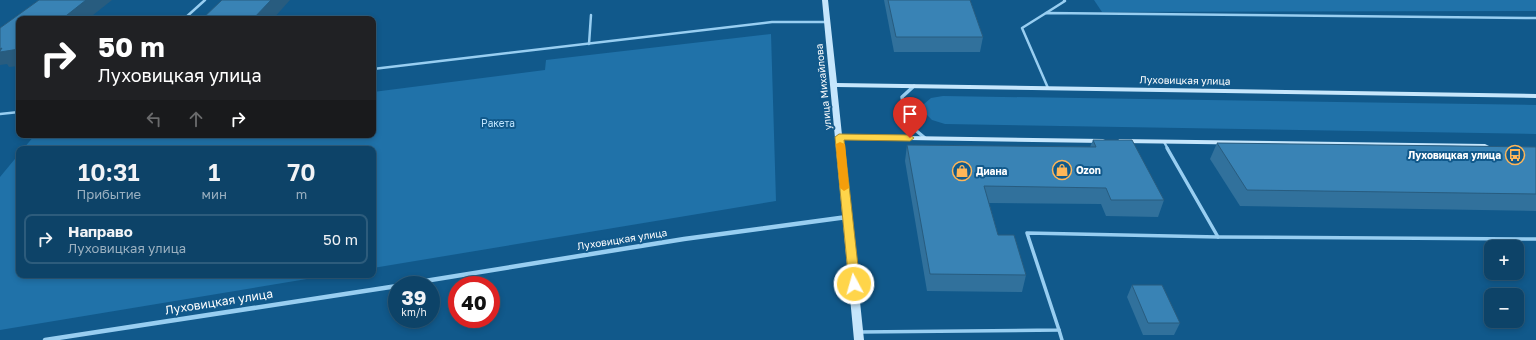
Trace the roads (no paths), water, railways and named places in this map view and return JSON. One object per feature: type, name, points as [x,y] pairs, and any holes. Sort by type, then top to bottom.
[{"type":"street","name":"улица Михайлова","points":[[825,0],[859,336]]},
{"type":"street","name":"Луховицкая улица","points":[[834,85],[1536,96]]},
{"type":"street","points":[[914,86],[902,97],[908,124],[925,138]]},
{"type":"street","points":[[839,137],[1491,146]]},
{"type":"street","name":"Луховицкая улица","points":[[440,279],[684,239],[847,217]]},
{"type":"street","name":"Луховицкая улица","points":[[45,340],[388,287]]},
{"type":"lane","points":[[187,16],[205,0]]},
{"type":"lane","points":[[1048,88],[1022,28],[1065,2],[1064,0]]},
{"type":"lane","points":[[1046,13],[1536,18]]},
{"type":"lane","points":[[589,44],[592,33],[591,15]]},
{"type":"lane","points":[[376,69],[772,22],[828,22]]},
{"type":"lane","points":[[0,114],[16,112]]},
{"type":"lane","points":[[1164,142],[1218,237]]},
{"type":"lane","points":[[1062,340],[1027,233],[1218,237],[1536,240]]},
{"type":"lane","points":[[859,336],[1059,330]]},
{"type":"place","name":"Луховицкая улица","points":[[1515,155]]},
{"type":"place","name":"Ozon","points":[[1062,170]]},
{"type":"place","name":"Диана","points":[[962,171]]},
{"type":"park label","name":"Ракета","points":[[498,123]]}]
